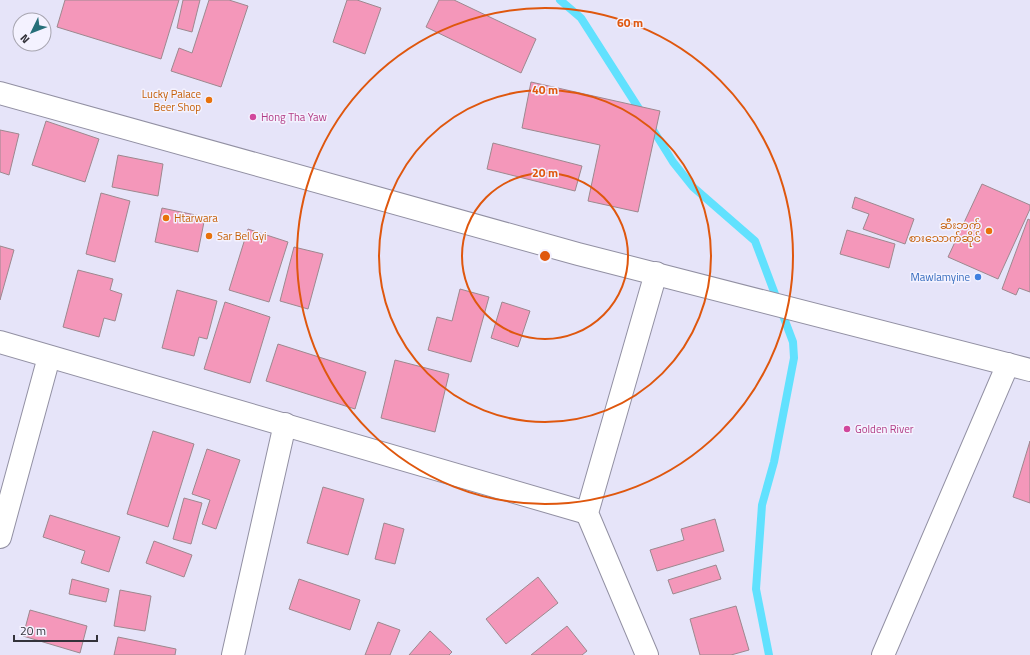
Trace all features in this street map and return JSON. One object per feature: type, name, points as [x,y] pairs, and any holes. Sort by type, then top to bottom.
[{"type":"street","points":[[0,93],[578,254],[656,273],[775,306],[1030,370]]},
{"type":"street","points":[[647,655],[587,513],[656,273]]},
{"type":"street","points":[[0,342],[587,513]]},
{"type":"street","points":[[0,537],[49,357]]},
{"type":"street","points":[[883,655],[1008,364]]},
{"type":"street","points":[[233,655],[285,424]]},
{"type":"building","points":[[65,0],[179,0],[161,59],[57,27]]},
{"type":"building","points":[[183,0],[200,0],[192,32],[177,28]]},
{"type":"building","points":[[209,0],[229,0],[248,6],[221,87],[171,71],[179,48],[192,53]]},
{"type":"building","points":[[347,0],[357,0],[381,8],[365,54],[333,42]]},
{"type":"building","points":[[439,0],[454,0],[536,39],[521,73],[426,27]]},
{"type":"building","points":[[531,82],[660,111],[638,212],[588,201],[600,145],[522,128]]},
{"type":"building","points":[[46,121],[99,139],[85,182],[32,165]]},
{"type":"building","points":[[0,130],[19,134],[9,175],[0,172]]},
{"type":"building","points":[[493,143],[582,166],[575,191],[487,169]]},
{"type":"building","points":[[118,155],[163,164],[158,196],[112,187]]},
{"type":"building","points":[[982,184],[1030,205],[1030,209],[998,279],[948,257]]},
{"type":"building","points":[[101,193],[130,201],[115,262],[86,254]]},
{"type":"building","points":[[855,197],[914,219],[905,244],[863,229],[869,214],[852,208]]},
{"type":"building","points":[[162,208],[205,217],[198,252],[155,242]]},
{"type":"building","points":[[1028,219],[1030,220],[1030,292],[1019,288],[1016,295],[1002,289]]},
{"type":"building","points":[[248,229],[288,242],[269,302],[229,290]]},
{"type":"building","points":[[847,230],[895,244],[889,268],[840,254]]},
{"type":"building","points":[[0,246],[14,250],[0,300]]},
{"type":"building","points":[[294,247],[323,254],[308,309],[280,301]]},
{"type":"building","points":[[78,270],[113,279],[110,290],[122,294],[115,321],[104,318],[99,337],[63,327]]},
{"type":"building","points":[[460,289],[489,297],[471,362],[428,350],[437,317],[452,321]]},
{"type":"building","points":[[177,290],[217,301],[207,339],[199,337],[194,356],[162,348]]},
{"type":"building","points":[[225,302],[270,317],[250,383],[204,369]]},
{"type":"building","points":[[502,302],[530,311],[518,347],[491,338]]},
{"type":"building","points":[[278,344],[366,372],[355,409],[266,381]]},
{"type":"building","points":[[395,360],[449,374],[435,432],[381,418]]},
{"type":"building","points":[[153,431],[194,444],[168,527],[127,514]]},
{"type":"building","points":[[1030,441],[1030,503],[1013,497]]},
{"type":"building","points":[[207,449],[240,460],[216,529],[202,524],[210,500],[192,494]]},
{"type":"building","points":[[323,487],[364,499],[348,555],[307,543]]},
{"type":"building","points":[[184,498],[202,503],[191,544],[173,539]]},
{"type":"building","points":[[50,515],[120,537],[109,572],[81,563],[85,551],[43,537]]},
{"type":"building","points":[[715,519],[724,551],[657,571],[650,550],[684,540],[681,529]]},
{"type":"building","points":[[384,523],[404,529],[395,564],[375,559]]},
{"type":"building","points":[[154,541],[192,555],[184,577],[146,563]]},
{"type":"building","points":[[716,565],[721,579],[673,594],[668,580]]},
{"type":"building","points":[[538,577],[558,603],[506,644],[486,619]]},
{"type":"building","points":[[72,579],[109,589],[106,602],[69,594]]},
{"type":"building","points":[[299,579],[360,600],[350,630],[289,609]]},
{"type":"building","points":[[120,590],[151,596],[145,631],[114,626]]},
{"type":"building","points":[[736,606],[749,650],[731,655],[700,655],[690,619]]},
{"type":"building","points":[[30,610],[87,626],[80,653],[23,636]]},
{"type":"building","points":[[378,622],[400,630],[390,655],[365,655]]},
{"type":"building","points":[[567,626],[587,651],[582,655],[531,655]]},
{"type":"building","points":[[430,631],[452,652],[449,655],[409,655]]},
{"type":"building","points":[[118,637],[176,649],[175,655],[114,655]]},
{"type":"waterway","points":[[560,0],[581,18],[643,115]]},
{"type":"waterway","points":[[650,125],[673,162],[693,187],[755,241],[793,342],[794,358],[774,462],[762,505],[756,589],[769,655]]},
{"type":"place","name":"Lucky Palace Beer Shop","points":[[209,100]]},
{"type":"place","name":"Hong Tha Yaw","points":[[253,117]]},
{"type":"place","name":"Htarwara","points":[[166,218]]},
{"type":"place","name":"ဆီးဘက် စားသောက်ဆိုင်","points":[[989,231]]},
{"type":"place","name":"Sar Bel Gyi","points":[[209,236]]},
{"type":"place","name":"Mawlamyine","points":[[978,277]]},
{"type":"place","name":"Golden River","points":[[847,429]]}]
